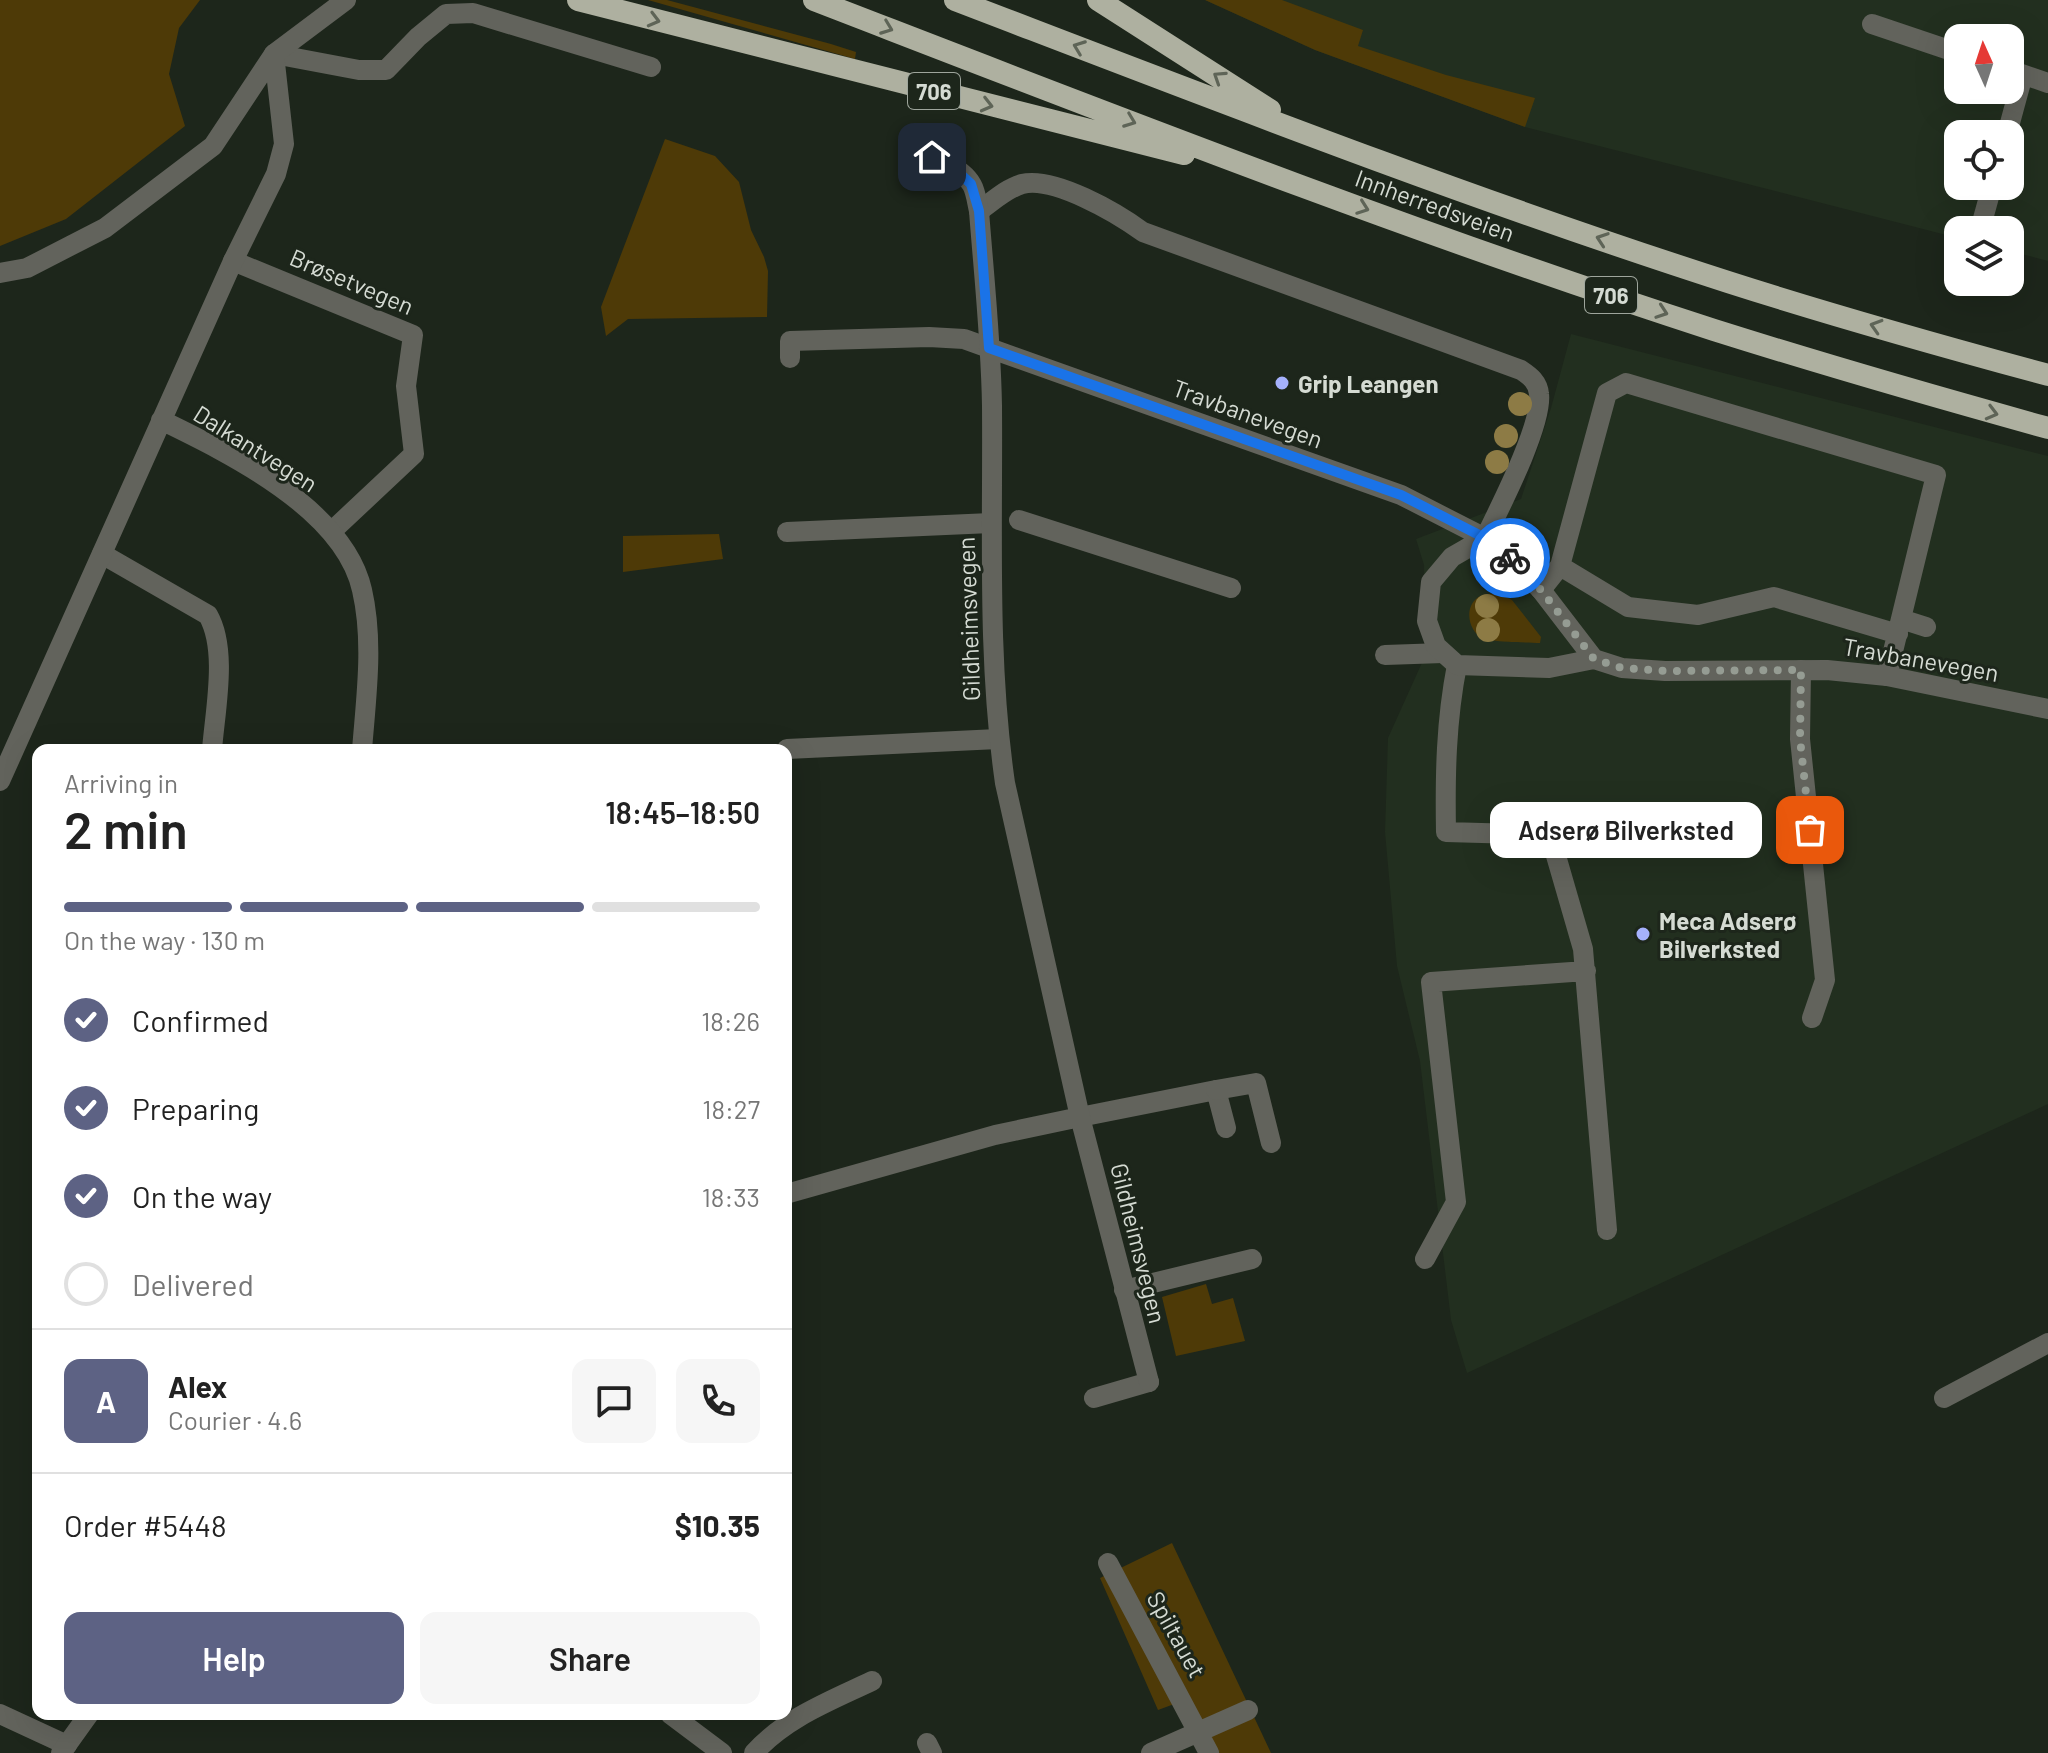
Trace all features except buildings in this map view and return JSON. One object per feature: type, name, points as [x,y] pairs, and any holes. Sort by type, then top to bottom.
[{"type":"highway","name":"706","points":[[578,0],[1290,181]]},
{"type":"highway","name":"Innherredsveien","points":[[814,0],[1459,243],[1714,330],[2048,428]]},
{"type":"highway","name":"Innherredsveien","points":[[955,0],[1308,135],[1729,282],[2048,375]]},
{"type":"highway","name":"706","points":[[1098,0],[1308,135]]},
{"type":"street","points":[[0,273],[27,268],[105,228],[213,146],[274,54],[346,0]]},
{"type":"street","points":[[274,54],[359,70],[386,70],[446,14],[473,13],[651,67]]},
{"type":"street","points":[[1872,24],[1944,48]]},
{"type":"street","points":[[0,781],[233,261],[276,174],[284,144],[274,54]]},
{"type":"street","points":[[2024,75],[2048,83]]},
{"type":"street","name":"Gildheimsvegen","points":[[909,151],[932,157],[956,170],[971,184],[979,211],[989,348],[994,685],[998,739],[1005,783],[1080,1117],[1149,1382],[1094,1398]]},
{"type":"street","points":[[979,211],[1022,184],[1049,185],[1111,209],[1143,232],[1521,370],[1534,378],[1539,393],[1538,410],[1512,485],[1485,538],[1452,557],[1431,582],[1427,621],[1436,646],[1450,659],[1445,749],[1446,832],[1550,835],[1583,949],[1607,1230]]},
{"type":"street","name":"Brøsetvegen","points":[[233,261],[413,335],[406,386],[414,454],[332,531]]},
{"type":"street","name":"Travbanevegen","points":[[790,358],[790,341],[929,337],[964,339],[1401,495],[1485,538],[1505,552],[1541,590],[1594,659]]},
{"type":"street","points":[[1541,590],[1560,566],[1607,393],[1626,383],[1936,475],[1887,676]]},
{"type":"street","name":"Dalkantvegen","points":[[161,420],[283,490],[332,531],[350,560],[361,587],[367,619],[362,744]]},
{"type":"street","points":[[1019,520],[1231,588]]},
{"type":"street","points":[[787,532],[991,523]]},
{"type":"street","points":[[102,554],[208,615],[214,625],[219,643],[212,744]]},
{"type":"street","points":[[1560,566],[1628,607],[1698,615],[1774,597],[1899,626],[1926,627]]},
{"type":"street","name":"Travbanevegen","points":[[1385,655],[1549,668],[1594,659],[1622,668],[1665,671],[1801,670],[1887,676],[2048,709]]},
{"type":"street","points":[[1801,670],[1800,739],[1825,980],[1812,1018]]},
{"type":"street","points":[[792,749],[998,739]]},
{"type":"street","points":[[1425,1259],[1456,1202],[1431,982],[1586,971]]},
{"type":"street","points":[[792,1192],[995,1135],[1256,1083],[1271,1143]]},
{"type":"street","points":[[1216,1090],[1226,1128]]},
{"type":"street","points":[[1124,1290],[1252,1259]]},
{"type":"street","points":[[1944,1398],[2048,1343]]},
{"type":"street","name":"Spiltauet","points":[[1108,1563],[1209,1753]]},
{"type":"street","points":[[754,1753],[768,1737],[818,1705],[872,1681]]},
{"type":"street","points":[[1151,1753],[1248,1710]]},
{"type":"street","points":[[0,1714],[64,1749],[85,1720]]},
{"type":"street","points":[[678,1720],[722,1753]]},
{"type":"shaded area","points":[[0,0],[200,0],[179,28],[169,74],[185,126],[66,219],[0,246]]},
{"type":"shaded area","points":[[648,0],[667,0],[831,44],[856,52],[855,59]]},
{"type":"shaded area","points":[[1205,0],[2048,0],[2048,261],[2024,255],[2024,216],[1944,216],[1944,234],[1525,127],[1315,50]]},
{"type":"shaded area","points":[[1205,0],[1282,0],[1363,30],[1358,46],[1446,75],[1535,98],[1525,127],[1315,50]]},
{"type":"shaded area","points":[[665,139],[715,156],[739,182],[751,230],[768,271],[767,317],[628,319],[606,336],[601,307]]},
{"type":"shaded area","points":[[1571,334],[2048,456],[2048,1104],[1467,1373],[1451,1320],[1420,1061],[1397,966],[1385,832],[1388,738],[1425,656],[1424,565],[1416,539],[1521,499]]},
{"type":"shaded area","points":[[719,534],[723,559],[623,572],[623,536]]},
{"type":"shaded area","points":[[1498,593],[1512,600],[1541,637],[1540,643],[1489,640],[1475,632],[1469,616],[1472,605],[1480,597]]},
{"type":"shaded area","points":[[1206,1284],[1212,1304],[1233,1298],[1245,1341],[1176,1356],[1162,1297]]},
{"type":"shaded area","points":[[1172,1543],[1271,1753],[1199,1753],[1177,1703],[1158,1710],[1100,1578]]},
{"type":"way so far","points":[[1510,558],[1541,590],[1594,659],[1622,668],[1665,671],[1801,670],[1800,739],[1810,830]]},
{"type":"place","name":"Grip Leangen","points":[[1282,383]]},
{"type":"place","name":"Adserø Bilverksted","points":[[1810,830]]},
{"type":"place","name":"Meca Adserø Bilverksted","points":[[1643,934]]},
{"type":"route","points":[[932,157],[956,170],[971,184],[979,211],[989,348],[1401,495],[1485,538],[1510,558]]}]
